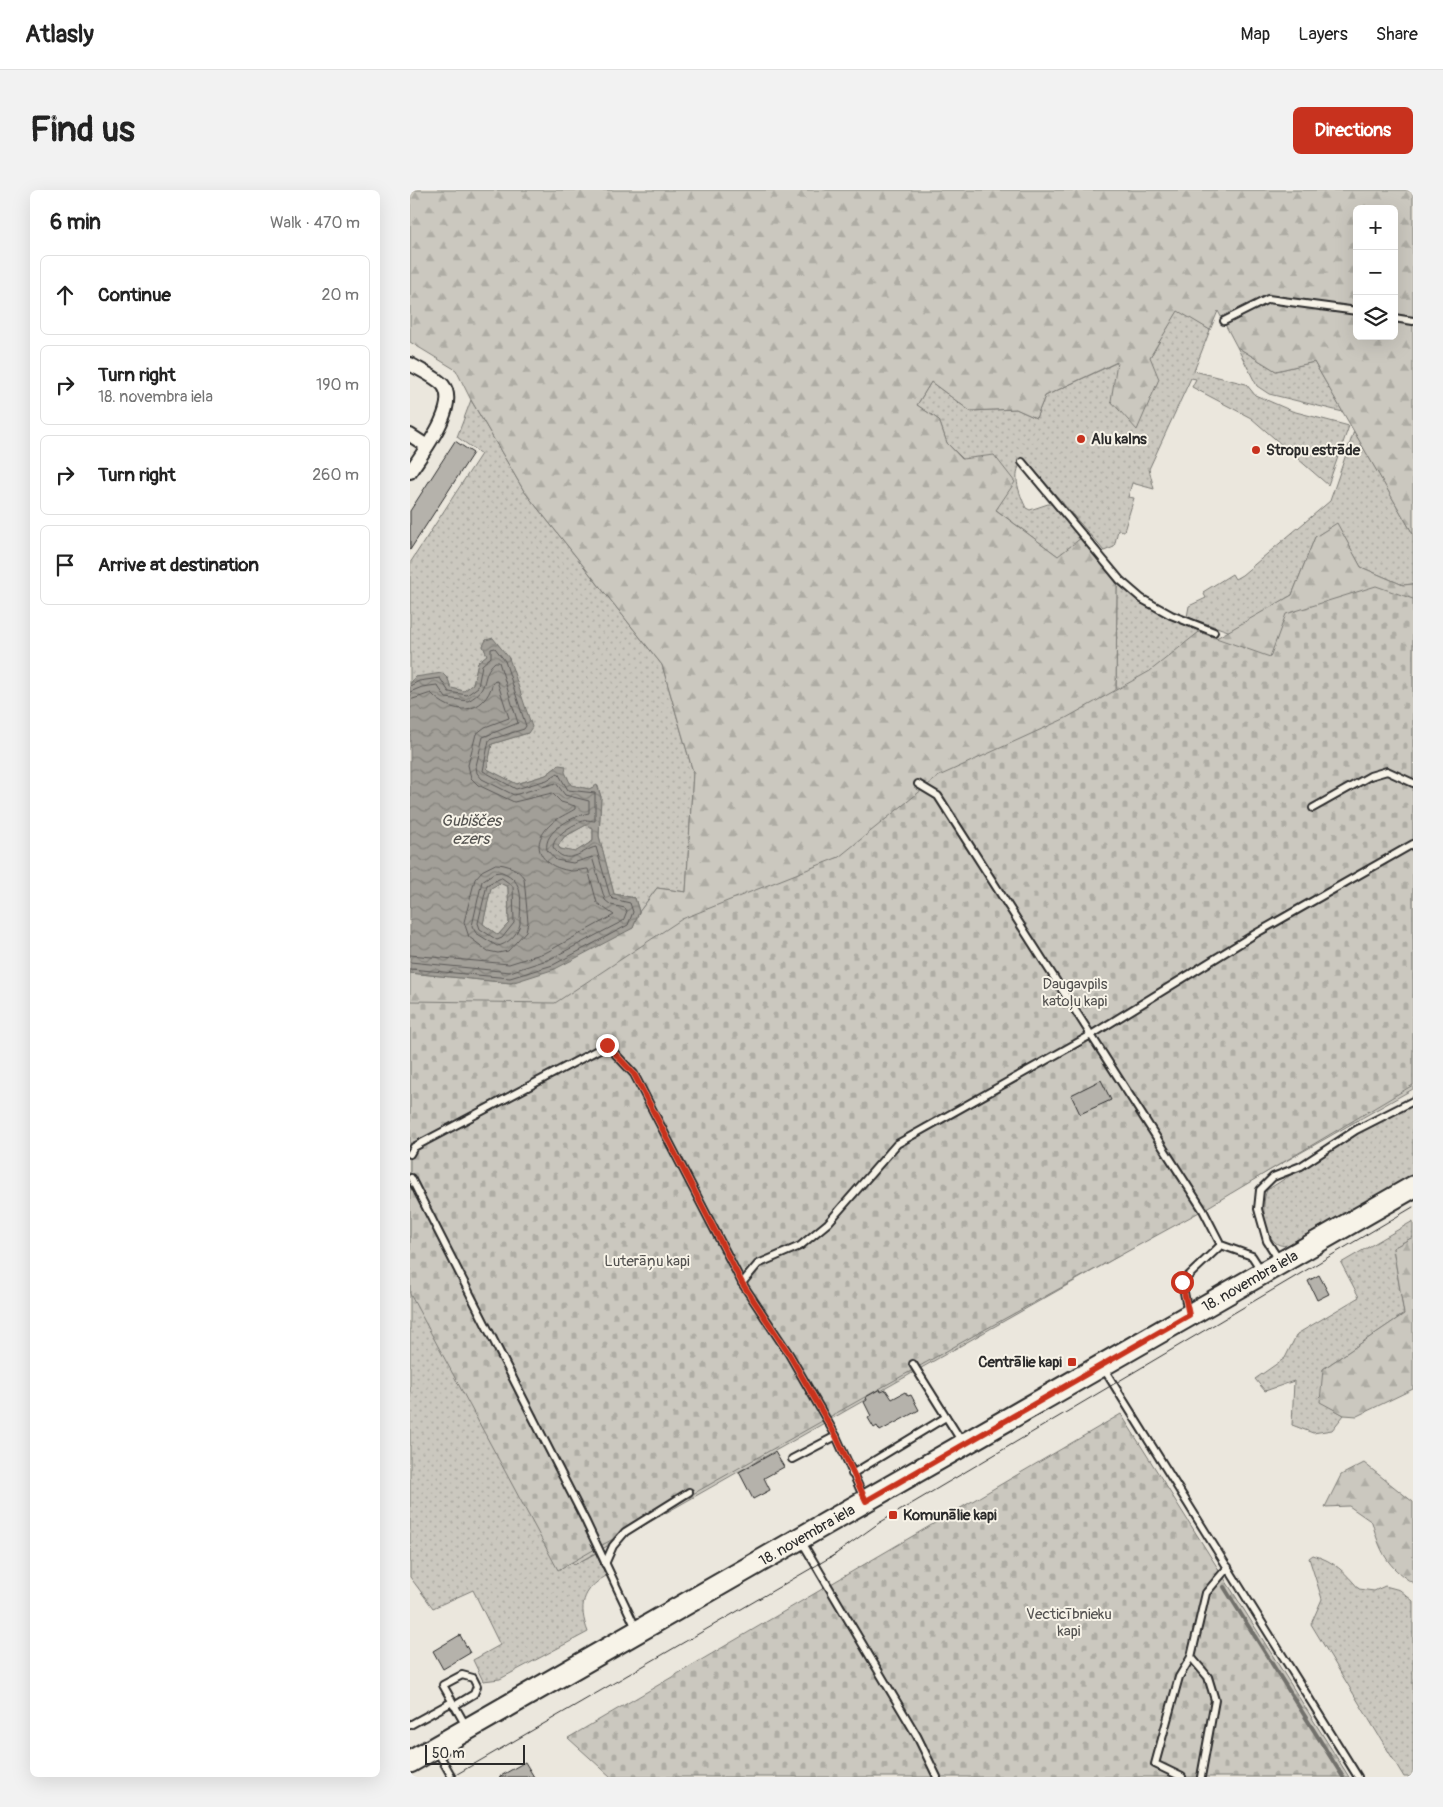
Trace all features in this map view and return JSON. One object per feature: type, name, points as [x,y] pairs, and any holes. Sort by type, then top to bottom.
[{"type":"main road","name":"18. novembra iela","points":[[410,1762],[1413,1187]]},
{"type":"street","points":[[410,364],[443,385],[448,397],[447,411],[410,472]]},
{"type":"street","points":[[410,435],[427,446]]},
{"type":"lane","points":[[1224,321],[1268,299],[1353,310]]},
{"type":"lane","points":[[1398,319],[1413,321]]},
{"type":"lane","points":[[1022,462],[1120,580],[1142,599],[1171,615],[1214,632]]},
{"type":"lane","points":[[1313,808],[1370,776],[1387,771],[1413,783]]},
{"type":"lane","points":[[918,784],[938,796],[1203,1210],[1221,1245],[1252,1256],[1272,1268]]},
{"type":"lane","points":[[742,1283],[758,1264],[800,1246],[828,1223],[897,1144],[1091,1035],[1255,934],[1413,844]]},
{"type":"lane","points":[[410,1154],[414,1147],[607,1045],[634,1074],[742,1283],[789,1354],[836,1436],[866,1501]]},
{"type":"lane","points":[[1272,1268],[1258,1209],[1260,1190],[1272,1177],[1301,1166],[1356,1130],[1413,1101]]},
{"type":"lane","points":[[410,1177],[585,1520],[637,1632]]},
{"type":"lane","points":[[1189,1315],[1182,1282],[1221,1245]]},
{"type":"lane","points":[[913,1364],[963,1446]]},
{"type":"lane","points":[[1102,1365],[1358,1777]]},
{"type":"lane","points":[[852,1474],[946,1417]]},
{"type":"lane","points":[[792,1459],[836,1436]]},
{"type":"lane","points":[[605,1564],[613,1546],[626,1532],[689,1492]]},
{"type":"lane","points":[[800,1539],[917,1736],[937,1777]]},
{"type":"lane","points":[[1182,1777],[1155,1764],[1178,1677],[1191,1658],[1206,1593],[1228,1567]]},
{"type":"lane","points":[[1191,1658],[1208,1677],[1215,1700],[1201,1777]]},
{"type":"lane","points":[[410,1725],[453,1704],[474,1694],[477,1686],[473,1678],[462,1675],[443,1686],[453,1704],[467,1730]]},
{"type":"lane","points":[[436,1748],[452,1777]]},
{"type":"green space","points":[[410,190],[1413,190],[1413,534],[1314,362],[1276,371],[1237,347],[1218,311],[1210,330],[1178,311],[1150,357],[1159,379],[1137,430],[1111,401],[1117,362],[1045,396],[1036,418],[1016,409],[970,411],[931,382],[917,405],[939,420],[947,443],[962,459],[994,455],[1015,482],[996,510],[1058,556],[1081,538],[1117,584],[1116,695],[1292,595],[1315,537],[1337,523],[1361,567],[1403,585],[1413,584],[1413,1089],[574,1565],[410,1286],[410,973],[511,983],[633,928],[639,912],[657,888],[686,892],[693,772],[662,665],[524,491],[471,400],[456,370],[410,342]]},
{"type":"green space","points":[[1178,310],[1210,330],[1194,371],[1246,384],[1255,395],[1292,411],[1349,426],[1328,485],[1251,418],[1192,387],[1196,379],[1191,378],[1149,469],[1154,489],[1132,483],[1128,497],[1134,498],[1124,531],[1118,530],[1114,547],[1104,551],[1025,459],[1020,464],[1017,482],[1026,508],[1030,510],[1052,504],[1081,538],[1059,557],[995,509],[963,459],[947,443],[939,420],[917,405],[931,382],[970,411],[1016,409],[1036,418],[1045,396],[1118,362],[1150,357]]},
{"type":"green space","points":[[1237,347],[1276,371],[1314,362],[1343,412],[1269,394],[1257,386]]},
{"type":"green space","points":[[471,400],[524,491],[662,665],[693,772],[686,892],[657,888],[639,912],[635,898],[614,894],[599,836],[601,797],[598,786],[589,789],[570,785],[559,765],[546,775],[516,784],[487,769],[492,744],[528,733],[493,639],[486,640],[483,646],[487,655],[478,662],[473,684],[464,691],[451,688],[448,679],[415,677],[410,684],[410,563],[481,454],[457,437]]},
{"type":"green space","points":[[1354,431],[1413,534],[1413,584],[1403,585],[1361,567],[1337,524],[1315,537],[1292,595],[1231,632],[1187,617],[1189,606],[1206,598],[1203,592],[1232,574],[1235,579],[1242,575],[1330,501]]},
{"type":"green space","points":[[1117,584],[1166,614],[1219,638],[1116,696]]},
{"type":"green space","points":[[1376,586],[1413,599],[1413,1085],[1203,1210],[973,1336],[558,1570],[410,1294],[410,1001],[555,1003],[682,919],[839,857],[939,776],[1066,718],[1150,671],[1199,632],[1270,657],[1286,614]]},
{"type":"green space","points":[[586,825],[593,827],[593,841],[575,852],[561,849],[558,846],[564,837]]},
{"type":"green space","points":[[500,883],[508,887],[509,923],[498,935],[483,924],[491,887]]},
{"type":"green space","points":[[1413,1106],[1413,1174],[1288,1245],[1280,1245],[1274,1241],[1269,1234],[1264,1216],[1267,1190],[1362,1130]]},
{"type":"green space","points":[[1413,1221],[1413,1237],[1393,1248],[1404,1314],[1323,1369],[1327,1405],[1344,1415],[1332,1430],[1313,1433],[1292,1425],[1294,1381],[1265,1391],[1255,1379],[1285,1358],[1297,1334],[1359,1297],[1341,1263]]},
{"type":"green space","points":[[1413,1237],[1413,1389],[1357,1416],[1344,1415],[1320,1402],[1323,1369],[1404,1314],[1393,1248]]},
{"type":"green space","points":[[410,1286],[574,1565],[596,1553],[606,1576],[592,1587],[584,1600],[583,1614],[588,1632],[500,1679],[483,1681],[473,1660],[500,1645],[473,1590],[433,1608],[410,1577]]},
{"type":"green space","name":"Vecticībnieku kapi","points":[[1121,1414],[1349,1777],[611,1777],[568,1738]]},
{"type":"green space","points":[[1364,1463],[1413,1502],[1413,1583],[1397,1571],[1386,1557],[1378,1542],[1372,1522],[1349,1506],[1325,1507],[1341,1475]]},
{"type":"green space","points":[[1313,1555],[1327,1560],[1339,1568],[1359,1589],[1374,1591],[1385,1586],[1400,1590],[1413,1601],[1413,1777],[1404,1777],[1311,1624],[1322,1599],[1309,1558]]},
{"type":"water","name":"Gubiščes ezers","points":[[493,638],[509,658],[532,727],[528,733],[492,744],[487,769],[517,784],[546,775],[559,765],[566,766],[565,772],[571,785],[589,789],[597,785],[601,797],[599,836],[614,894],[635,898],[639,912],[633,928],[555,969],[511,983],[410,973],[410,684],[415,677],[442,673],[448,679],[451,688],[464,691],[473,684],[478,662],[487,655],[483,646],[486,640]],"holes":[[[586,825],[593,828],[593,841],[575,852],[560,849],[558,846],[564,837]],[[500,883],[508,887],[509,923],[498,935],[483,924],[491,888]]]},
{"type":"building","points":[[455,441],[473,453],[410,550],[410,511]]},
{"type":"building","points":[[1101,1080],[1111,1100],[1080,1114],[1071,1095]]},
{"type":"building","points":[[1319,1275],[1329,1294],[1317,1300],[1308,1281]]},
{"type":"building","points":[[880,1389],[881,1392],[886,1390],[892,1399],[905,1392],[908,1396],[911,1395],[919,1410],[880,1431],[877,1426],[874,1428],[868,1418],[871,1416],[864,1402],[867,1400],[866,1397]]},
{"type":"building","points":[[775,1452],[784,1467],[764,1478],[770,1490],[753,1499],[739,1472]]},
{"type":"building","points":[[460,1635],[470,1653],[443,1669],[433,1651]]},
{"type":"building","points":[[525,1762],[534,1777],[499,1777]]},
{"type":"waterway","points":[[1224,1587],[1343,1777]]},
{"type":"tram line","points":[[830,1558],[879,1523],[1413,1207]]},
{"type":"tram line","points":[[452,1777],[836,1554]]},
{"type":"place","name":"Alu kalns","points":[[1081,439]]},
{"type":"place","name":"Stropu estrāde","points":[[1256,450]]},
{"type":"place","name":"Centrālie kapi","points":[[1072,1362]]},
{"type":"place","name":"Komunālie kapi","points":[[893,1515]]},
{"type":"route","points":[[607,1045],[634,1074],[742,1283],[789,1354],[836,1436],[866,1501],[1189,1315],[1182,1282]]},
{"type":"park label","name":"Daugavpils katoļu kapi","points":[[1075,992]]},
{"type":"park label","name":"Luterāņu kapi","points":[[647,1261]]}]
